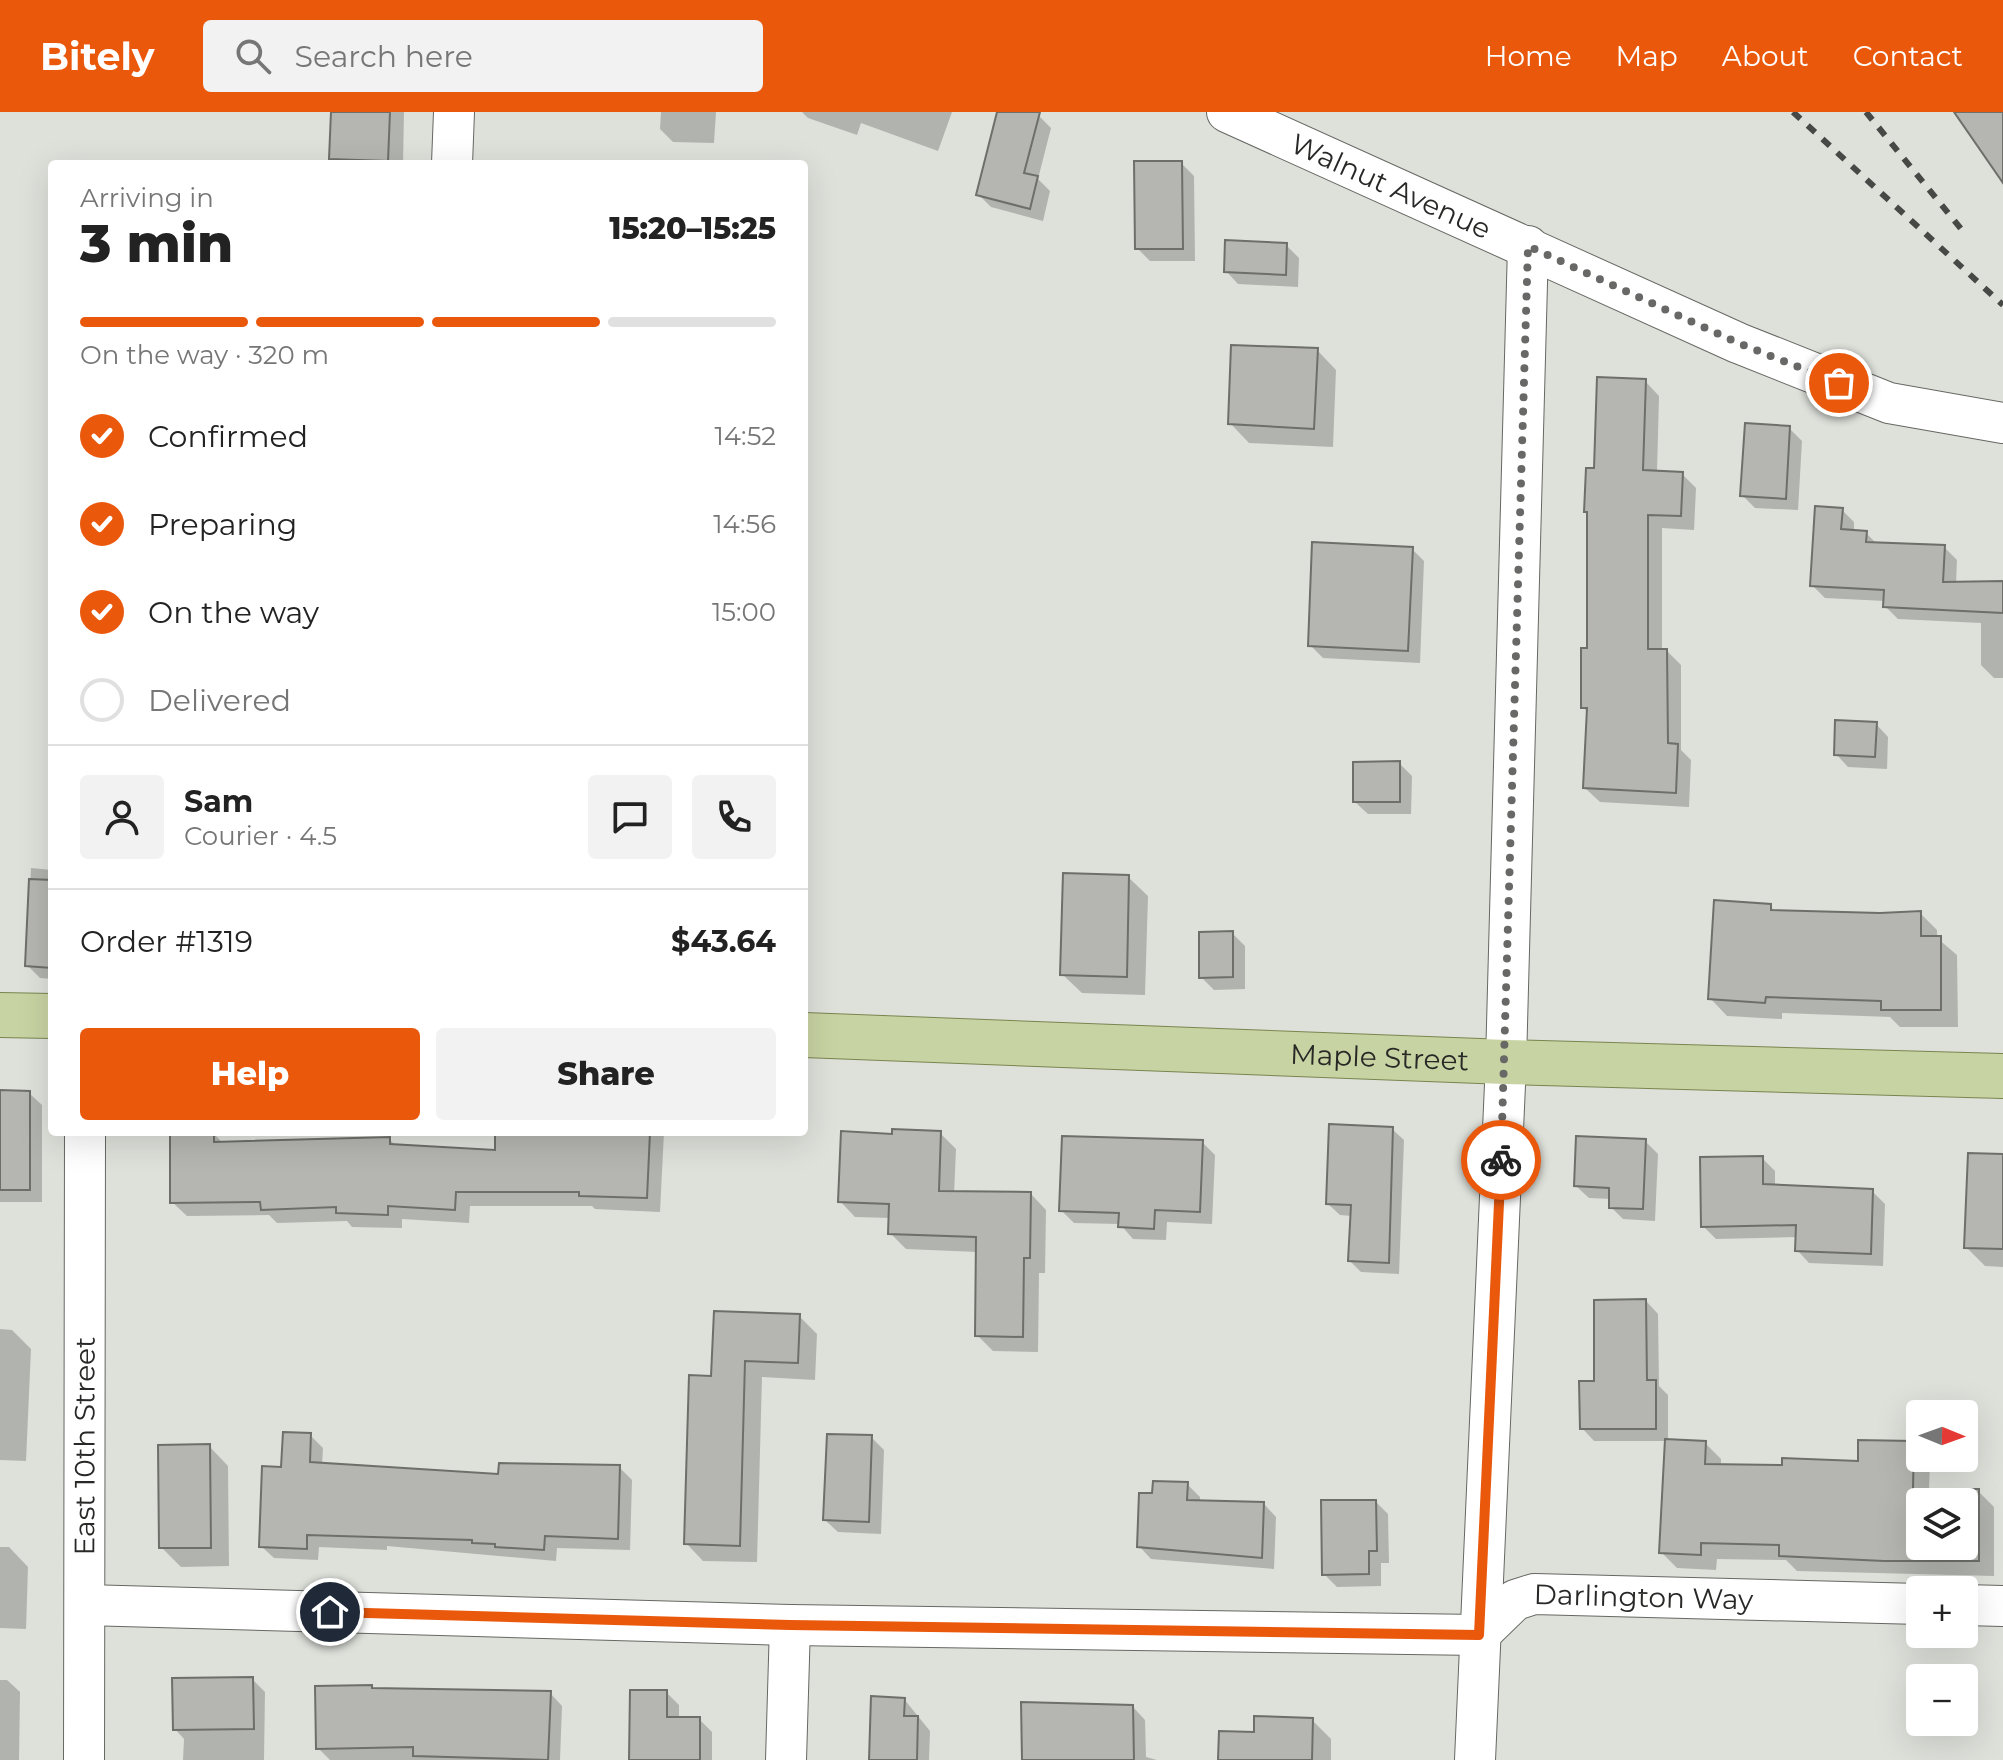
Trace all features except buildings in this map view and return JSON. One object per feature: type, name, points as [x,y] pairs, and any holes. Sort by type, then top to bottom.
[{"type":"main road","points":[[0,1015],[48,1016]]},
{"type":"main road","name":"Maple Street","points":[[808,1035],[1506,1062],[2003,1076]]},
{"type":"street","points":[[452,160],[454,112]]},
{"type":"street","name":"Walnut Avenue","points":[[1227,112],[1738,343],[1889,403],[2003,423]]},
{"type":"street","points":[[1475,1760],[1506,1062],[1528,246]]},
{"type":"street","name":"East 10th Street","points":[[84,1760],[85,1136]]},
{"type":"street","name":"Darlington Way","points":[[1479,1635],[1515,1600],[1534,1594],[1906,1604]]},
{"type":"street","points":[[85,1605],[790,1625],[1479,1635]]},
{"type":"street","points":[[1978,1605],[2003,1606]]},
{"type":"street","points":[[786,1760],[790,1625]]},
{"type":"railway","points":[[1793,112],[2003,305]]},
{"type":"railway","points":[[1866,112],[1962,230]]},
{"type":"way so far","points":[[1501,1160],[1528,246],[1738,343],[1839,383]]},
{"type":"route","points":[[330,1612],[790,1625],[1479,1635],[1501,1160]]}]
